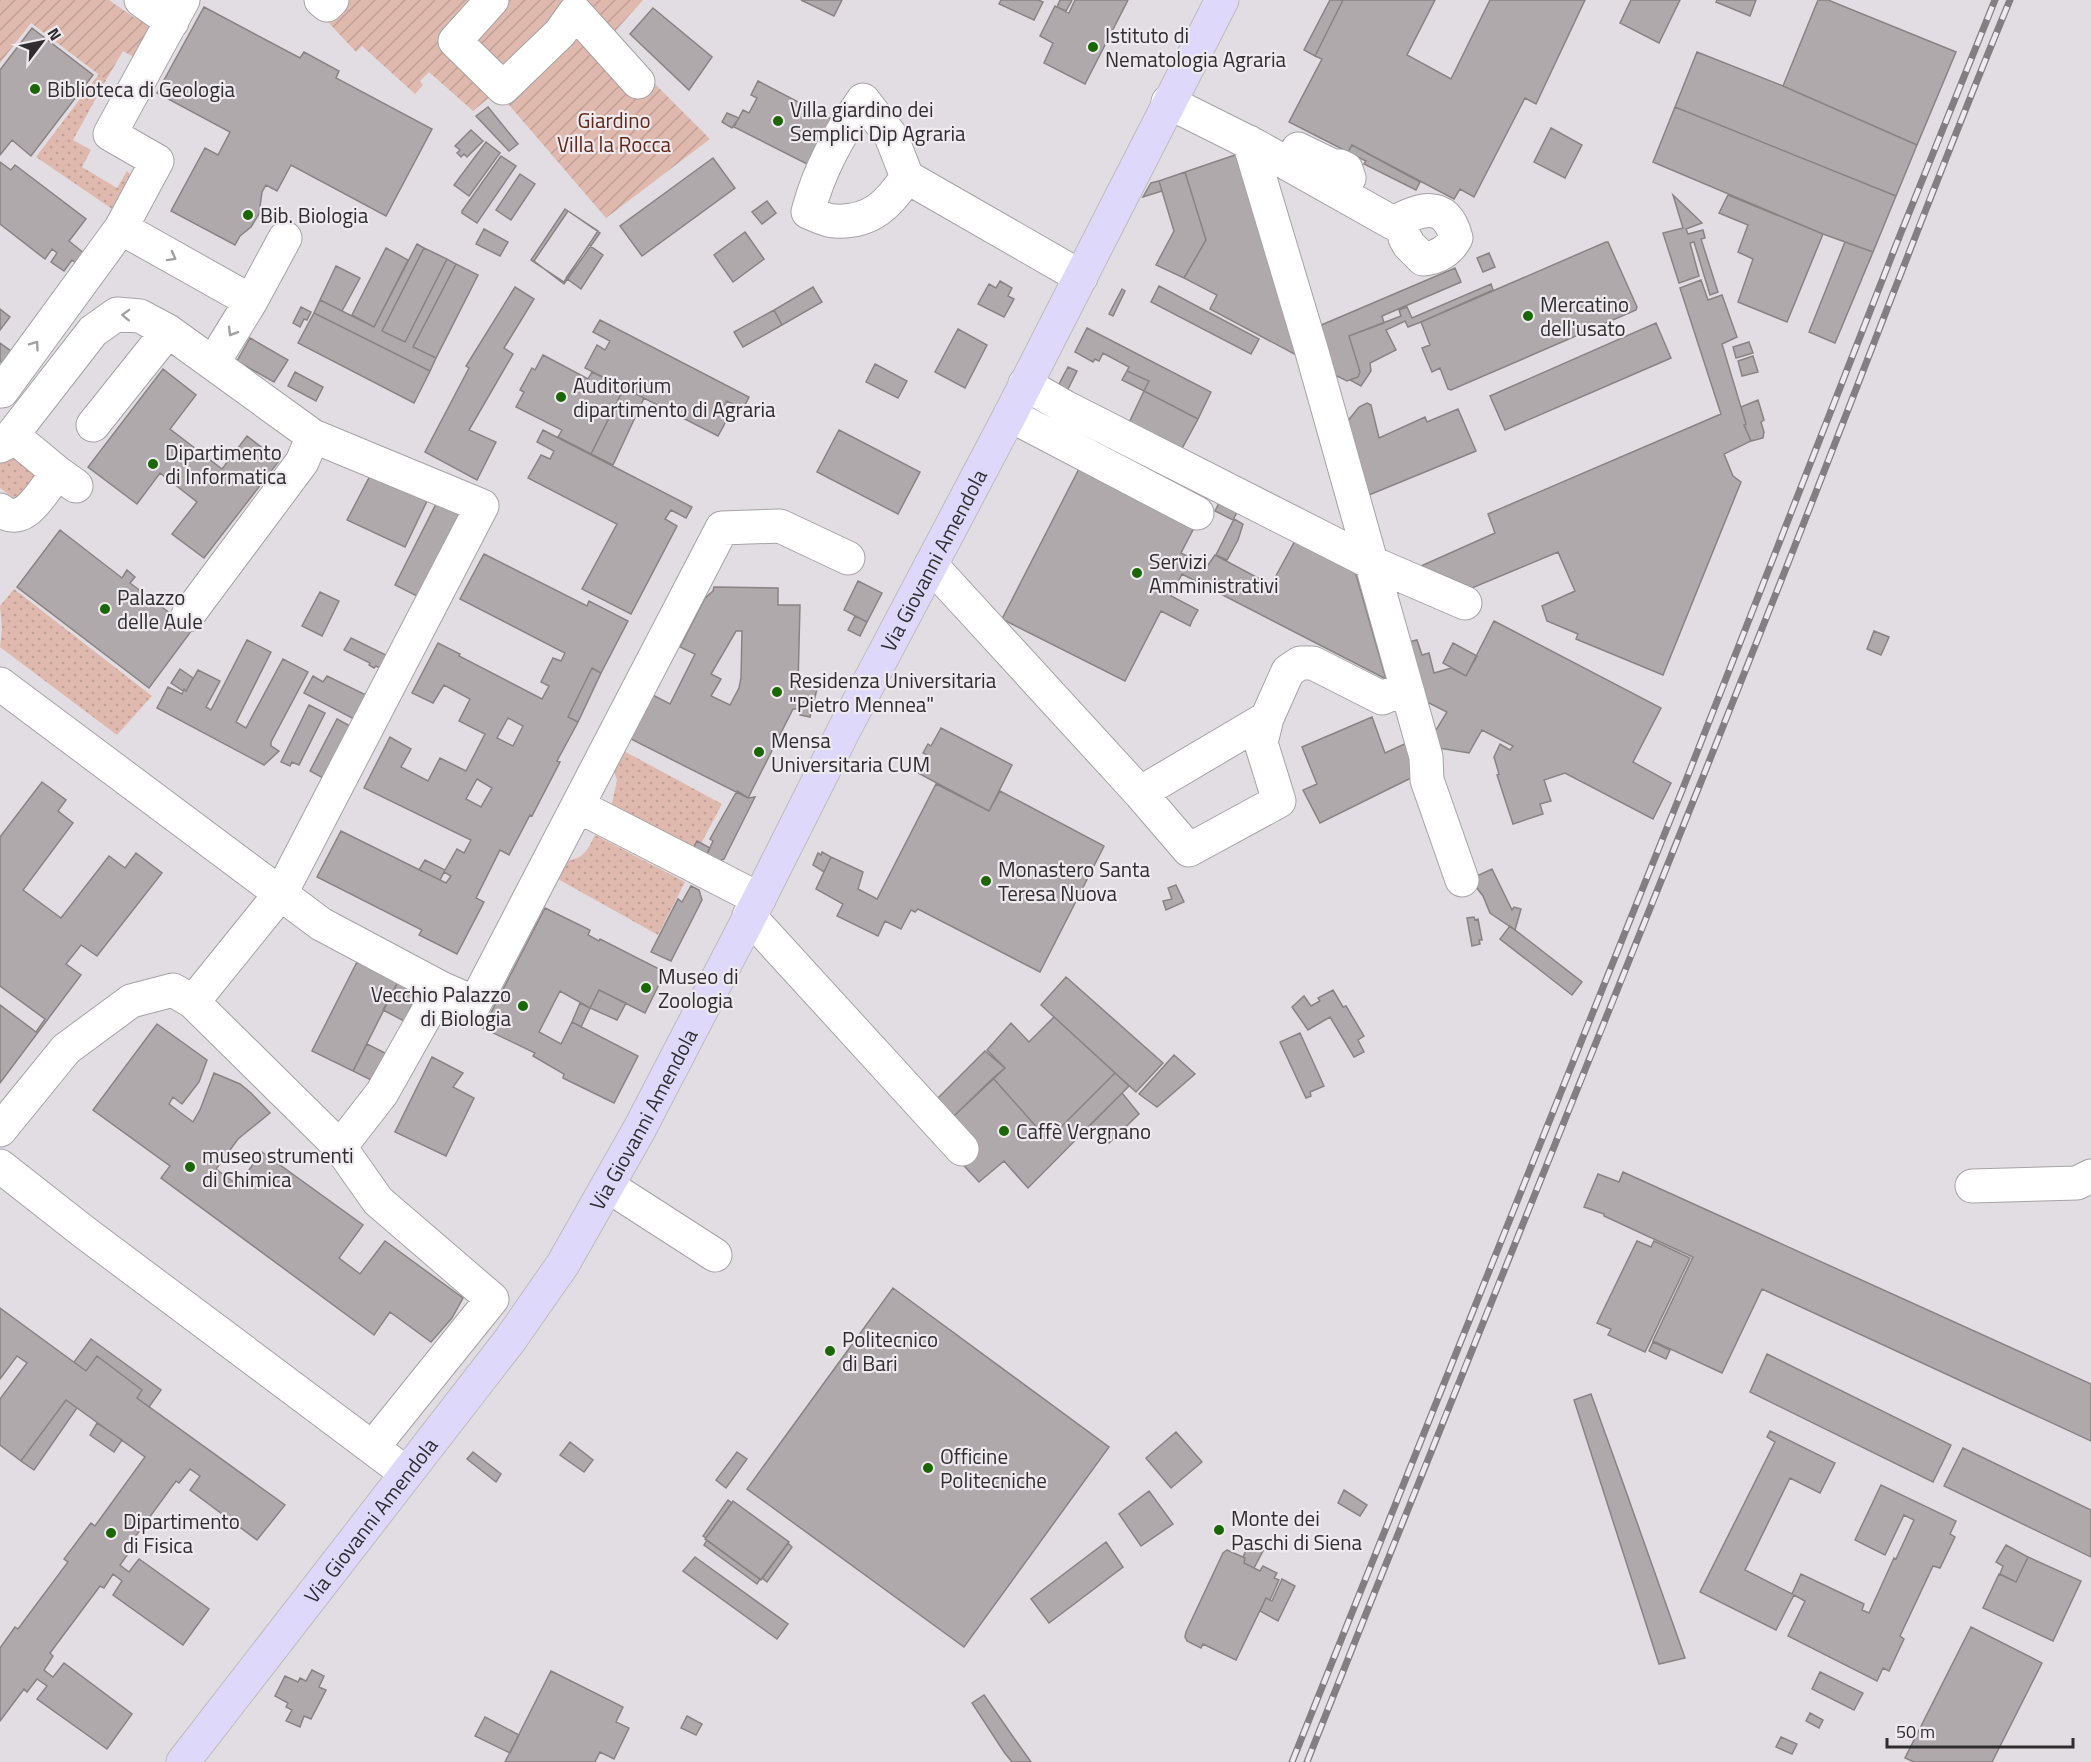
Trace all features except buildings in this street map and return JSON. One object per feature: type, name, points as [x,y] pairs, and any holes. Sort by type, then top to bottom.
[{"type":"main road","name":"Via Giovanni Amendola","points":[[192,1760],[406,1473],[510,1340],[563,1264],[639,1130],[845,728],[1010,415],[1222,0]]},
{"type":"street","points":[[0,391],[121,228],[157,161],[110,134],[178,11],[141,0]]},
{"type":"street","points":[[321,0],[327,5],[332,0]]},
{"type":"street","points":[[492,0],[455,41],[502,88],[560,33],[575,12],[639,82]]},
{"type":"street","points":[[1168,102],[1253,144],[1393,223],[1415,212],[1427,210],[1438,212],[1448,220],[1454,229],[1456,238],[1443,253],[1432,259],[1423,259],[1408,245],[1405,238]]},
{"type":"street","points":[[1230,114],[1333,166],[1340,165],[1346,169],[1349,178],[1347,181],[1330,187]]},
{"type":"street","points":[[1253,144],[1426,757],[1427,780],[1462,880]]},
{"type":"street","points":[[907,177],[1081,277]]},
{"type":"street","points":[[121,228],[250,301]]},
{"type":"street","points":[[213,363],[285,238]]},
{"type":"street","points":[[0,510],[7,515],[21,515],[68,479],[6,440],[93,331],[117,314],[141,316],[168,331],[314,436],[482,506],[281,893],[193,1002]]},
{"type":"street","points":[[93,425],[168,331]]},
{"type":"street","points":[[1024,384],[1370,562],[1465,603]]},
{"type":"street","points":[[1010,415],[1197,513]]},
{"type":"street","points":[[188,615],[302,462],[314,436]]},
{"type":"street","points":[[7,696],[321,924],[441,988],[475,1003],[722,528],[780,526],[848,558]]},
{"type":"street","points":[[931,565],[1140,793],[1189,850],[1279,801],[1261,743],[1267,718],[1288,671],[1300,663],[1312,663],[1382,698],[1406,688]]},
{"type":"street","points":[[1140,793],[1267,718]]},
{"type":"street","points":[[578,806],[754,907],[962,1149]]},
{"type":"street","points":[[339,1147],[382,1093],[441,988]]},
{"type":"street","points":[[0,1130],[66,1049],[131,1001],[173,990],[193,1002],[339,1147],[378,1201],[492,1299],[373,1447]]},
{"type":"street","points":[[131,1001],[0,1163],[84,1232],[406,1473]]},
{"type":"street","points":[[1972,1186],[2077,1183],[2091,1176]]},
{"type":"street","points":[[608,1186],[715,1255]]},
{"type":"green space","points":[[0,0],[109,0],[135,18],[139,12],[155,23],[141,61],[123,51],[106,80],[31,23],[0,63]]},
{"type":"green space","name":"Giardino Villa la Rocca","points":[[304,0],[643,0],[609,38],[710,139],[606,218],[497,91],[473,111],[429,72],[420,81],[423,85],[415,94],[362,46],[356,52],[312,5],[310,7]]},
{"type":"green space","points":[[99,74],[106,80],[73,140],[91,150],[82,167],[117,188],[127,171],[133,177],[115,211],[36,157]]},
{"type":"green space","points":[[20,457],[38,478],[23,505],[0,488],[0,462]]},
{"type":"green space","points":[[14,589],[152,696],[117,735],[0,647],[2,628],[0,606]]},
{"type":"green space","points":[[622,750],[722,804],[696,853],[611,808],[617,780],[612,766]]},
{"type":"green space","points":[[595,835],[685,882],[658,935],[558,879],[559,862],[582,855]]},
{"type":"railway","points":[[1292,1762],[1683,788],[1896,245],[1995,0]]},
{"type":"railway","points":[[1307,1762],[1708,764],[2010,0]]},
{"type":"place","name":"Istituto di Nematologia Agraria","points":[[1093,47]]},
{"type":"place","name":"Biblioteca di Geologia","points":[[35,89]]},
{"type":"place","name":"Villa giardino dei Semplici Dip Agraria","points":[[778,121]]},
{"type":"place","name":"Bib. Biologia","points":[[248,215]]},
{"type":"place","name":"Mercatino dell'usato","points":[[1528,316]]},
{"type":"place","name":"Auditorium dipartimento di Agraria","points":[[561,397]]},
{"type":"place","name":"Dipartimento di Informatica","points":[[153,464]]},
{"type":"place","name":"Servizi Amministrativi","points":[[1137,573]]},
{"type":"place","name":"Palazzo delle Aule","points":[[105,609]]},
{"type":"place","name":"Residenza Universitaria \"Pietro Mennea\"","points":[[777,692]]},
{"type":"place","name":"Mensa Universitaria CUM","points":[[759,752]]},
{"type":"place","name":"Monastero Santa Teresa Nuova","points":[[986,881]]},
{"type":"place","name":"Museo di Zoologia","points":[[646,988]]},
{"type":"place","name":"Vecchio Palazzo di Biologia","points":[[523,1006]]},
{"type":"place","name":"Caffè Vergnano","points":[[1004,1131]]},
{"type":"place","name":"museo strumenti di Chimica","points":[[190,1167]]},
{"type":"place","name":"Politecnico di Bari","points":[[830,1351]]},
{"type":"place","name":"Officine Politecniche","points":[[928,1468]]},
{"type":"place","name":"Monte dei Paschi di Siena","points":[[1219,1530]]},
{"type":"place","name":"Dipartimento di Fisica","points":[[111,1533]]}]
